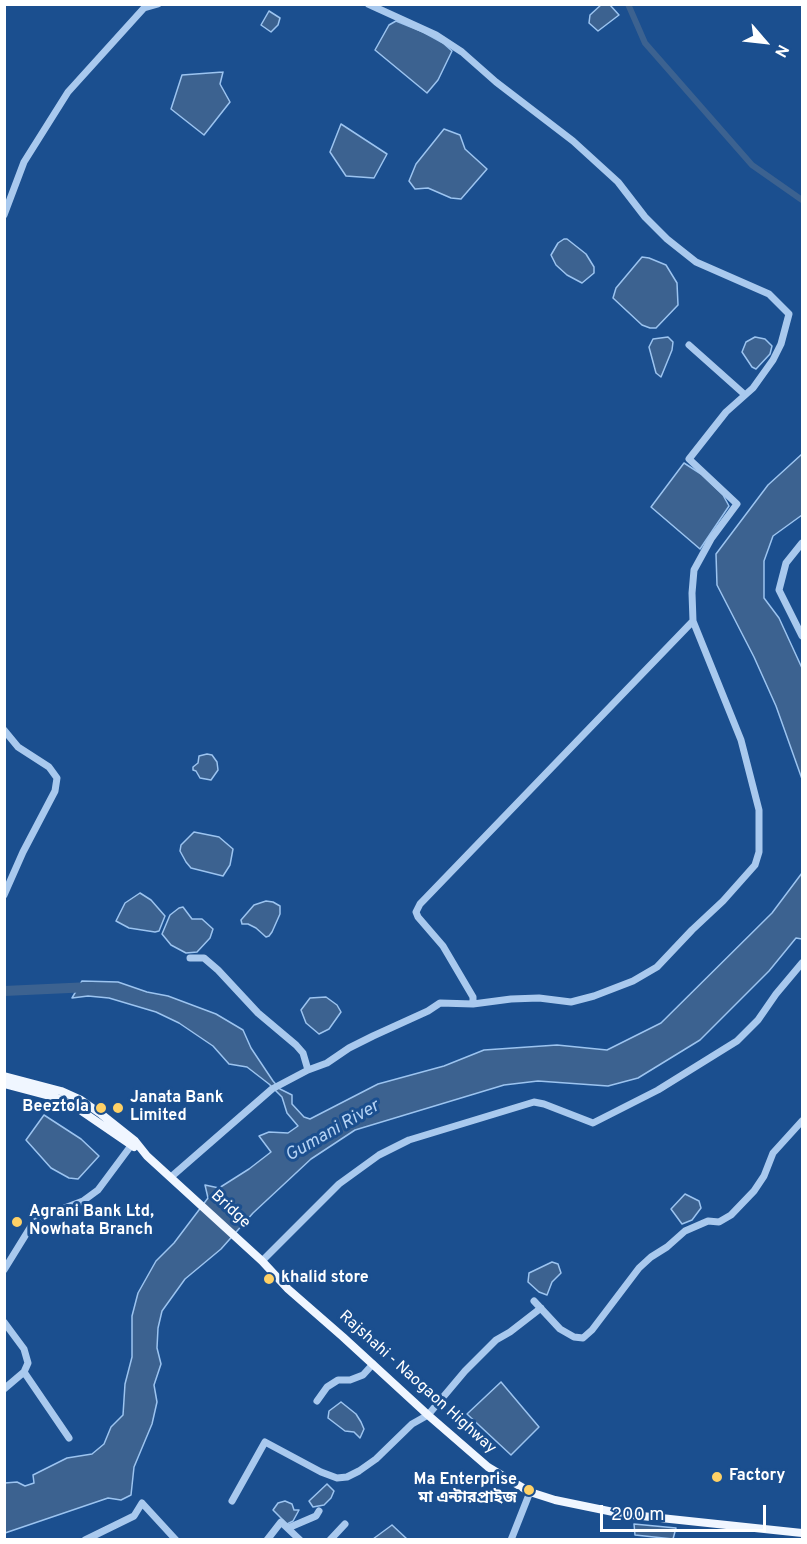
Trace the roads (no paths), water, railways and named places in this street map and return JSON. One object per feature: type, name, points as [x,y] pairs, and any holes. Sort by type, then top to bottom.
[{"type":"main road","points":[[4,1076],[61,1091],[81,1100],[171,1177]]},
{"type":"main road","points":[[4,1084],[57,1098],[77,1108],[133,1144]]},
{"type":"main road","name":"Bridge","points":[[171,1177],[247,1247]]},
{"type":"main road","name":"Rajshahi - Naogaon Highway","points":[[247,1247],[288,1289],[488,1467],[530,1492],[571,1504],[623,1514],[802,1533]]},
{"type":"street","points":[[4,215],[24,162],[68,92],[144,8],[158,4]]},
{"type":"street","points":[[171,1177],[275,1087],[327,1063],[350,1048],[440,1003],[473,1004],[539,998],[571,1002],[633,981],[657,968],[692,930],[723,902],[755,865],[759,852],[761,829],[753,782],[732,715],[693,621],[694,570],[711,539],[737,504],[689,459],[726,412],[753,388],[773,360],[781,344],[789,314],[769,294],[696,262],[688,256],[652,224],[618,182],[573,141],[496,82],[462,52],[436,35],[368,4]]},
{"type":"street","points":[[689,345],[744,394]]},
{"type":"street","points":[[802,543],[786,562],[779,590],[802,636]]},
{"type":"street","points":[[473,1004],[473,997],[443,946],[418,917],[416,912],[420,904],[693,621]]},
{"type":"street","points":[[4,730],[18,747],[49,767],[57,778],[55,791],[28,841],[4,895]]},
{"type":"street","points":[[190,958],[204,958],[218,970],[258,1013],[296,1045],[303,1053],[308,1070]]},
{"type":"street","points":[[262,1261],[339,1184],[379,1155],[409,1140],[534,1102],[593,1123],[658,1090],[737,1041],[758,1020],[802,963]]},
{"type":"street","points":[[534,1301],[560,1329],[574,1337],[583,1338],[639,1268],[651,1257],[685,1231],[708,1221],[719,1222],[731,1215],[754,1191],[764,1176],[773,1153],[802,1121]]},
{"type":"street","points":[[4,1270],[33,1223],[46,1215],[83,1201],[98,1190],[133,1144]]},
{"type":"street","points":[[232,1501],[265,1442],[337,1478],[347,1477],[376,1459],[412,1424],[428,1415],[465,1371],[496,1340],[541,1308]]},
{"type":"street","points":[[4,1322],[24,1349],[28,1363],[24,1372],[4,1389]]},
{"type":"street","points":[[317,1401],[327,1387],[338,1380],[350,1380],[363,1375],[373,1364]]},
{"type":"street","points":[[24,1372],[69,1438]]},
{"type":"street","points":[[511,1539],[530,1492]]},
{"type":"street","points":[[85,1539],[134,1516],[142,1503],[176,1539]]},
{"type":"street","points":[[288,1528],[316,1516],[319,1511]]},
{"type":"street","points":[[267,1539],[281,1522],[300,1539]]},
{"type":"street","points":[[330,1539],[345,1524]]},
{"type":"water","points":[[602,4],[610,5],[619,15],[598,31],[589,23],[590,15]]},
{"type":"water","points":[[269,11],[280,18],[278,25],[271,32],[261,25]]},
{"type":"water","points":[[396,21],[423,32],[452,51],[438,80],[427,93],[375,50],[389,25]]},
{"type":"water","points":[[223,72],[220,84],[230,102],[204,135],[171,109],[182,75]]},
{"type":"water","points":[[341,124],[387,154],[374,178],[346,176],[330,152]]},
{"type":"water","points":[[444,129],[460,135],[465,149],[487,169],[461,199],[451,198],[428,188],[415,189],[409,181],[416,164]]},
{"type":"water","points":[[564,239],[586,254],[594,267],[594,273],[582,283],[567,275],[556,265],[551,255],[558,243]]},
{"type":"water","points":[[642,257],[666,265],[677,283],[678,305],[656,328],[642,325],[613,298],[616,288]]},
{"type":"water","points":[[668,337],[673,342],[672,350],[661,377],[656,373],[649,347],[653,339]]},
{"type":"water","points":[[755,337],[765,339],[772,346],[770,354],[756,369],[752,367],[742,352],[746,342]]},
{"type":"water","points":[[802,454],[802,515],[773,536],[764,561],[764,598],[779,618],[802,668],[802,779],[776,706],[717,585],[716,554],[768,485]]},
{"type":"water","points":[[684,463],[701,474],[723,495],[729,506],[700,549],[651,507]]},
{"type":"water","points":[[212,755],[217,762],[218,770],[211,780],[200,778],[193,770],[198,763],[199,756]]},
{"type":"water","points":[[194,832],[219,837],[233,849],[230,865],[223,876],[191,868],[186,862],[180,851],[181,845]]},
{"type":"water","name":"Gumani River","points":[[802,873],[802,939],[796,938],[769,971],[700,1040],[638,1078],[608,1086],[538,1081],[504,1085],[355,1130],[311,1159],[253,1213],[221,1249],[185,1279],[162,1311],[157,1348],[161,1364],[154,1385],[157,1402],[152,1424],[134,1467],[131,1495],[121,1500],[108,1498],[5,1533],[5,1483],[17,1482],[25,1486],[34,1483],[33,1475],[67,1458],[92,1454],[104,1444],[111,1427],[123,1415],[125,1384],[132,1357],[132,1316],[138,1293],[156,1261],[174,1243],[208,1198],[205,1185],[219,1188],[271,1152],[259,1136],[269,1132],[288,1133],[298,1126],[287,1113],[282,1097],[247,1067],[229,1064],[213,1046],[179,1023],[156,1012],[109,998],[88,996],[72,998],[82,981],[118,982],[147,992],[168,996],[216,1014],[243,1030],[251,1048],[273,1081],[280,1089],[292,1095],[292,1104],[304,1117],[310,1119],[378,1084],[444,1066],[484,1050],[557,1045],[607,1050],[661,1023],[772,913]]},
{"type":"water","points":[[140,893],[151,900],[165,916],[159,931],[129,928],[116,921],[125,903]]},
{"type":"water","points":[[266,901],[280,906],[280,914],[272,932],[266,937],[256,928],[242,924],[241,920],[254,905]]},
{"type":"water","points":[[183,907],[192,919],[202,919],[213,929],[210,938],[197,952],[186,953],[171,945],[162,934],[170,915]]},
{"type":"water","points":[[326,997],[337,1005],[341,1012],[329,1029],[319,1034],[306,1023],[301,1010],[310,998]]},
{"type":"water","points":[[44,1115],[81,1139],[99,1156],[78,1179],[69,1178],[51,1168],[26,1140]]},
{"type":"water","points":[[685,1194],[699,1201],[701,1208],[692,1220],[682,1224],[671,1209]]},
{"type":"water","points":[[552,1262],[558,1264],[561,1273],[552,1282],[547,1295],[539,1292],[528,1282],[529,1273]]},
{"type":"water","points":[[501,1382],[539,1427],[511,1455],[467,1414]]},
{"type":"water","points":[[341,1402],[356,1414],[361,1422],[364,1429],[360,1438],[354,1432],[345,1431],[328,1418],[329,1411]]},
{"type":"water","points":[[327,1484],[334,1491],[331,1498],[324,1505],[313,1507],[309,1501]]},
{"type":"water","points":[[285,1501],[292,1504],[294,1510],[299,1510],[293,1521],[287,1524],[273,1510],[278,1503]]},
{"type":"water","points":[[634,1524],[676,1528],[673,1539],[635,1535]]},
{"type":"water","points":[[392,1525],[407,1539],[373,1539]]},
{"type":"waterway","points":[[628,4],[645,43],[752,165],[802,200]]},
{"type":"waterway","points":[[4,991],[91,987]]},
{"type":"place","name":"Beeztola","points":[[101,1108]]},
{"type":"place","name":"Janata Bank Limited","points":[[118,1108]]},
{"type":"place","name":"Agrani Bank Ltd, Nowhata Branch","points":[[17,1222]]},
{"type":"place","name":"khalid store","points":[[269,1279]]},
{"type":"place","name":"Factory","points":[[717,1477]]},
{"type":"place","name":"Ma Enterprise মা এন্টারপ্রাইজ","points":[[529,1490]]}]
